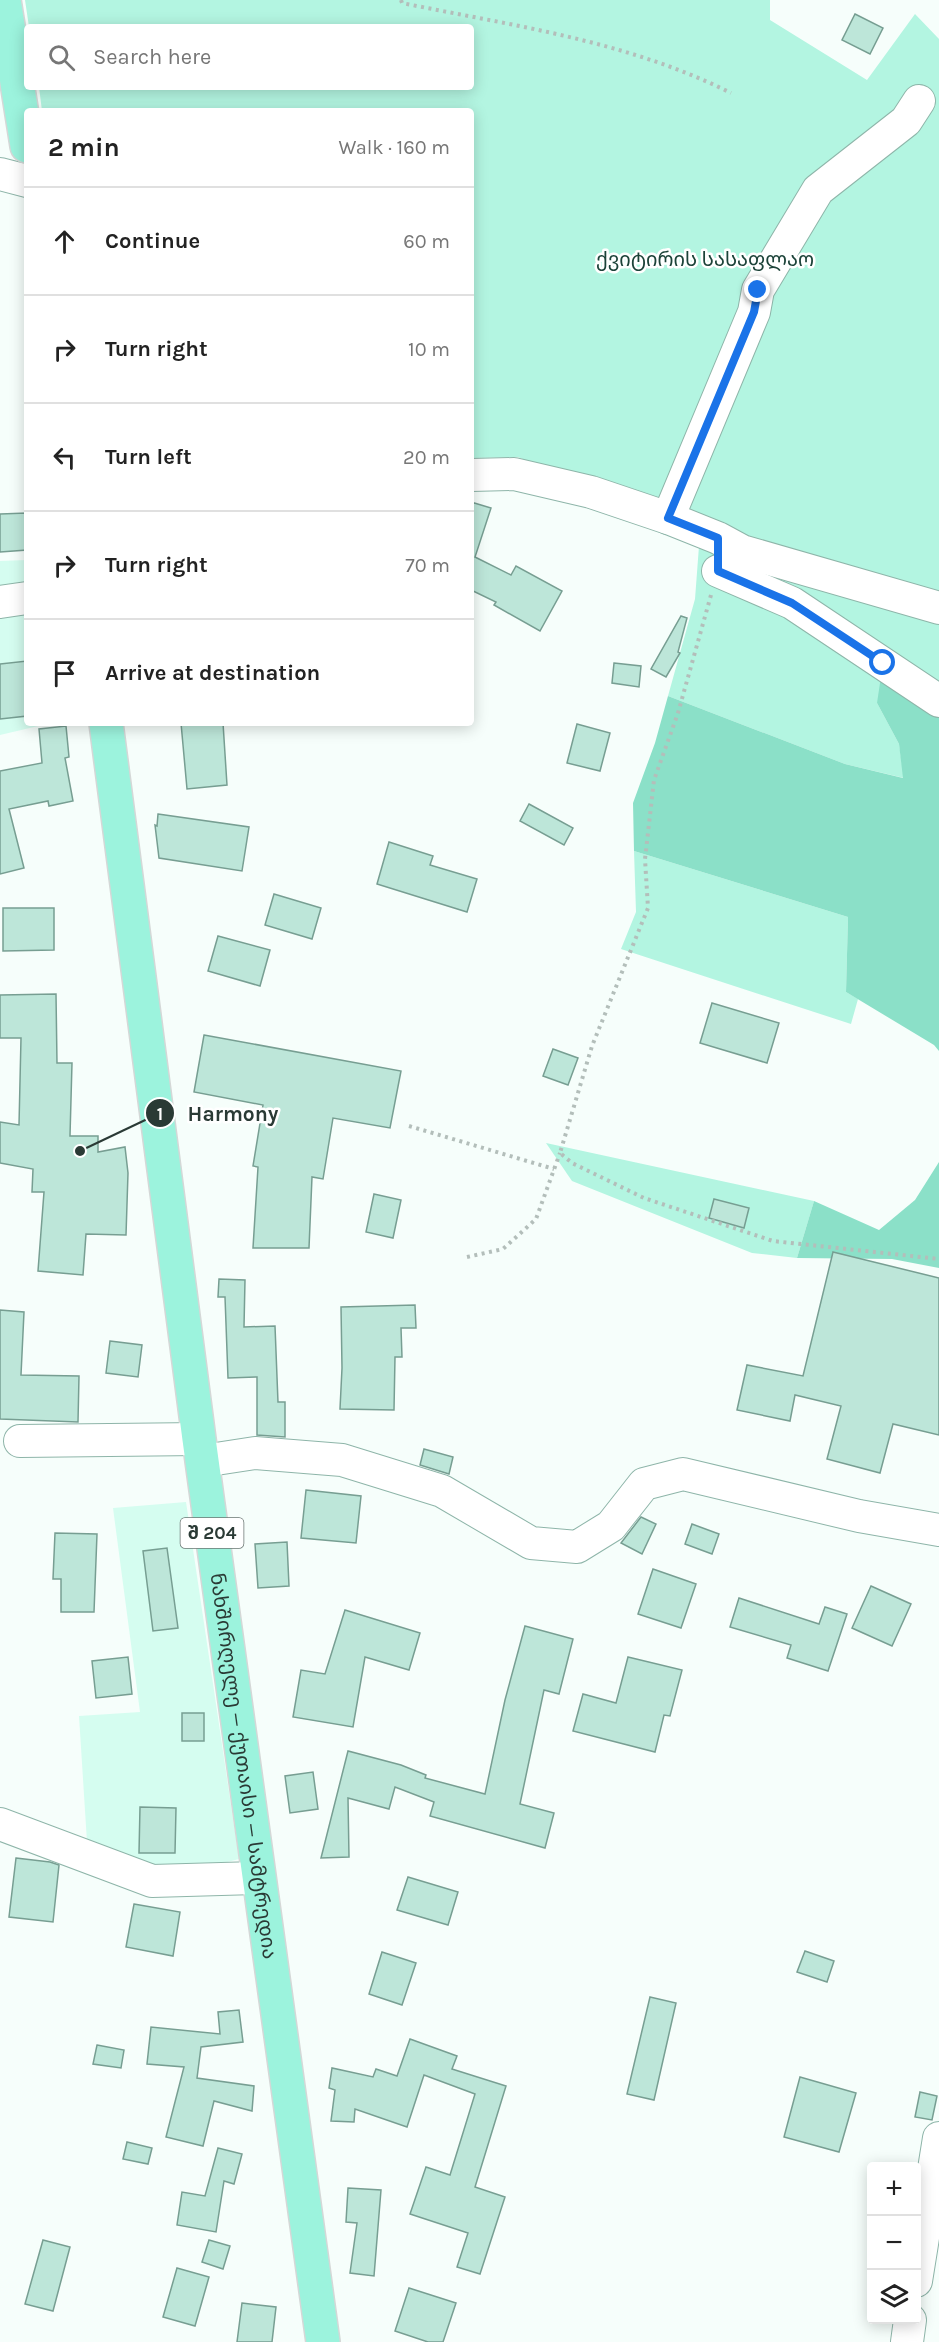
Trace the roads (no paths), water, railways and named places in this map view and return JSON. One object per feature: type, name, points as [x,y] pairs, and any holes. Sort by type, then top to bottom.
[{"type":"main road","points":[[4,0],[24,125]]},
{"type":"main road","name":"ნახშირღელე — ქუთაისი — სამტრედია","points":[[106,726],[201,1450],[323,2342]]},
{"type":"street","points":[[668,518],[754,312],[758,290],[818,190],[906,121],[919,101]]},
{"type":"street","points":[[0,174],[24,180]]},
{"type":"street","points":[[474,474],[514,474],[591,492],[668,518],[718,538],[742,551],[939,608]]},
{"type":"street","points":[[718,571],[792,603],[939,701]]},
{"type":"street","points":[[0,602],[24,598]]},
{"type":"street","points":[[20,1441],[255,1453],[342,1460],[442,1491],[531,1543],[577,1547],[611,1526],[644,1484],[683,1474],[859,1516],[939,1530]]},
{"type":"street","points":[[0,1824],[152,1881],[259,1878]]},
{"type":"street","points":[[918,2270],[939,2138]]},
{"type":"street","points":[[907,2342],[909,2324]]},
{"type":"place","name":"Harmony","points":[[80,1151]]},
{"type":"park label","name":"ქვიტირის სასაფლაო","points":[[705,259]]}]
